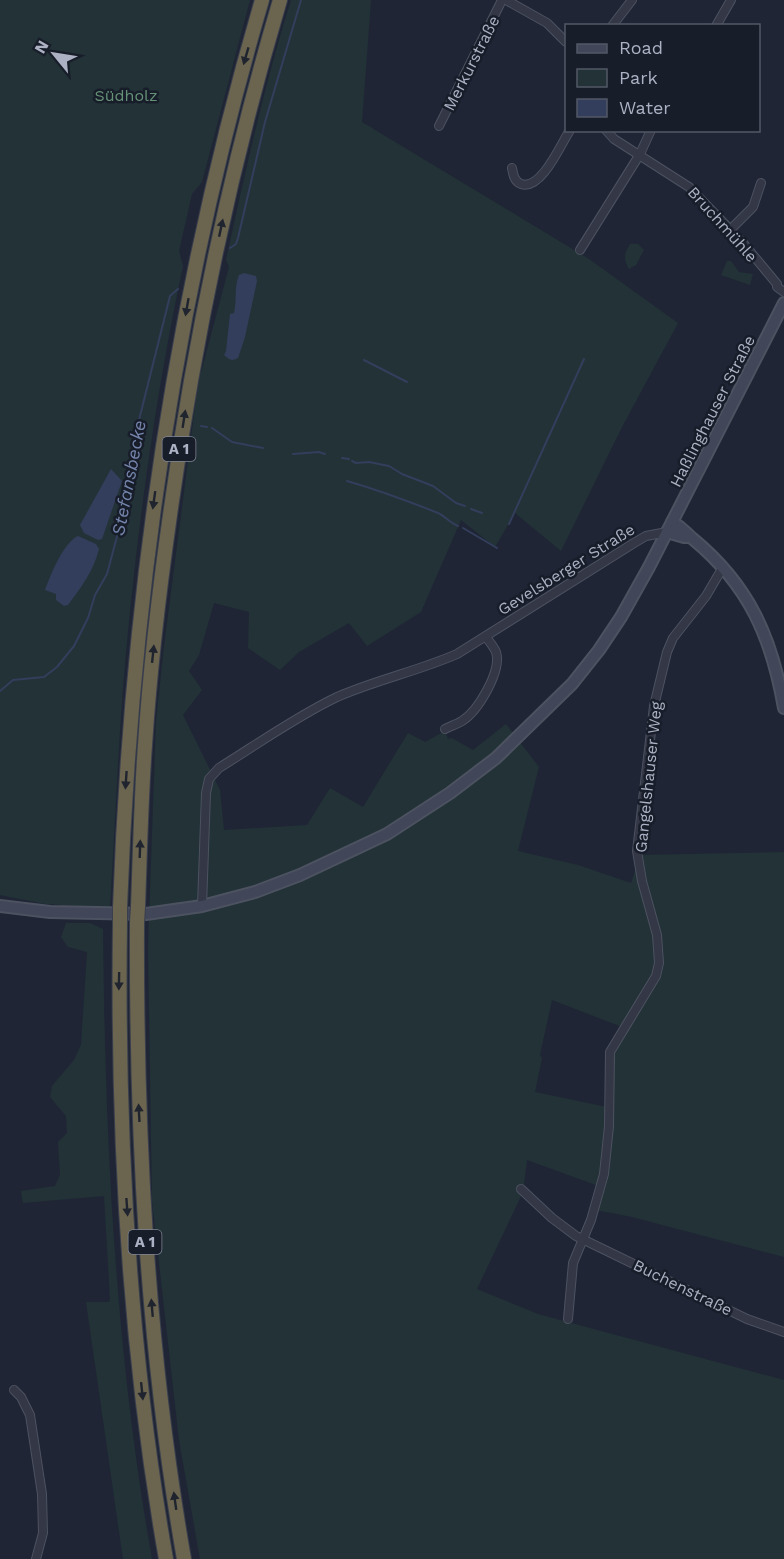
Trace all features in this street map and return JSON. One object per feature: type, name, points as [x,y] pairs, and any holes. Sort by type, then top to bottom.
[{"type":"highway","name":"A 1","points":[[166,1559],[146,1427],[132,1288],[123,1149],[119,1035],[120,908],[125,793],[135,662],[161,453],[191,287],[212,190],[228,122],[262,0]]},
{"type":"highway","name":"A 1","points":[[184,1559],[159,1379],[145,1240],[138,1090],[137,922],[145,745],[160,584],[195,355],[228,195],[261,61],[280,0]]},
{"type":"main road","name":"Haßlinghauser Straße","points":[[670,527],[784,303]]},
{"type":"main road","points":[[670,527],[684,537],[690,537],[723,567],[741,589],[761,623],[775,666],[784,708]]},
{"type":"main road","name":"Gevelsberger Straße","points":[[0,906],[50,912],[113,914],[156,913],[202,906],[276,885],[387,834],[450,793],[496,758],[547,710],[599,650],[633,597],[670,527]]},
{"type":"street","points":[[504,0],[520,3],[565,40]]},
{"type":"street","name":"Merkurstraße","points":[[439,126],[504,0]]},
{"type":"street","points":[[614,24],[632,0]]},
{"type":"street","points":[[717,24],[731,0]]},
{"type":"street","points":[[512,168],[514,177],[520,183],[528,184],[538,180],[569,132]]},
{"type":"street","name":"Bruchmühle","points":[[608,132],[614,139],[685,183],[780,284],[777,287],[784,292]]},
{"type":"street","points":[[580,250],[640,154],[650,132]]},
{"type":"street","points":[[730,230],[753,207],[761,183]]},
{"type":"street","name":"Gevelsberger Straße","points":[[202,906],[206,793],[209,779],[219,768],[336,698],[431,666],[457,654],[634,543],[670,527]]},
{"type":"street","name":"Gangelshauser Weg","points":[[568,1319],[572,1267],[591,1220],[604,1174],[609,1126],[610,1052],[656,976],[659,963],[657,935],[642,881],[637,851],[654,706],[667,652],[673,638],[706,597],[723,567]]},
{"type":"street","points":[[445,729],[471,713],[492,680],[496,666],[496,653],[486,637]]},
{"type":"street","points":[[521,1189],[552,1218],[583,1239]]},
{"type":"street","name":"Buchenstraße","points":[[583,1239],[747,1319],[784,1332]]},
{"type":"street","points":[[14,1390],[21,1397],[30,1415],[42,1494],[43,1533],[36,1559]]},
{"type":"green space","name":"Südholz","points":[[0,0],[250,0],[202,182],[192,194],[179,251],[183,266],[158,398],[134,576],[123,692],[110,907],[108,908],[45,904],[0,895]]},
{"type":"green space","points":[[291,0],[371,0],[362,122],[589,259],[678,323],[621,429],[561,551],[515,513],[495,547],[461,520],[421,612],[367,646],[349,623],[299,652],[280,670],[248,648],[249,612],[214,603],[199,655],[189,671],[202,690],[183,715],[220,790],[224,830],[307,825],[330,788],[363,807],[408,733],[425,742],[445,731],[448,739],[452,738],[473,750],[506,724],[539,767],[518,851],[578,865],[631,883],[640,855],[784,852],[784,1257],[632,1217],[596,1210],[604,1188],[527,1160],[523,1192],[477,1289],[538,1314],[784,1380],[784,1559],[200,1559],[179,1440],[152,1201],[148,946],[156,722],[198,384],[229,267],[226,260],[240,195]],"holes":[[[552,1000],[622,1027],[612,1053],[607,1107],[535,1092],[542,1058],[540,1055]]]},
{"type":"green space","points":[[630,244],[638,244],[644,250],[636,265],[629,269],[625,257]]},
{"type":"green space","points":[[727,261],[731,261],[739,272],[753,274],[750,285],[721,275]]},
{"type":"green space","points":[[66,923],[90,923],[103,929],[106,1087],[114,1245],[129,1402],[152,1559],[123,1559],[86,1302],[109,1302],[110,1299],[104,1196],[23,1203],[21,1191],[55,1186],[60,1175],[58,1142],[67,1133],[66,1116],[50,1097],[52,1086],[74,1060],[81,1045],[87,952],[68,947],[61,937]]},
{"type":"water","points":[[244,273],[256,276],[257,281],[245,337],[238,358],[232,360],[224,355],[230,314],[234,313],[235,308],[237,280],[239,275]]},
{"type":"water","points":[[111,469],[122,481],[102,539],[98,540],[84,533],[80,525]]},
{"type":"water","points":[[78,536],[96,544],[99,549],[94,565],[68,605],[64,606],[56,600],[56,594],[45,590],[67,545]]},
{"type":"waterway","name":"Stefansbecke","points":[[230,248],[236,244],[238,238],[265,122],[301,0]]},
{"type":"waterway","name":"Stefansbecke","points":[[0,691],[13,680],[44,677],[57,667],[74,646],[88,618],[95,595],[107,574],[130,488],[136,432],[170,296],[178,289]]},
{"type":"waterway","points":[[509,524],[584,359]]},
{"type":"waterway","points":[[364,360],[407,382]]},
{"type":"waterway","points":[[201,426],[207,427]]},
{"type":"waterway","points":[[212,428],[232,442],[263,448]]},
{"type":"waterway","points":[[293,454],[319,452],[325,454]]},
{"type":"waterway","points":[[342,458],[349,459]]},
{"type":"waterway","points":[[352,461],[389,466],[402,474],[433,486],[456,503],[465,506]]},
{"type":"waterway","points":[[347,481],[438,513],[458,526]]},
{"type":"waterway","points":[[471,509],[482,513]]},
{"type":"waterway","points":[[463,528],[497,548]]}]
